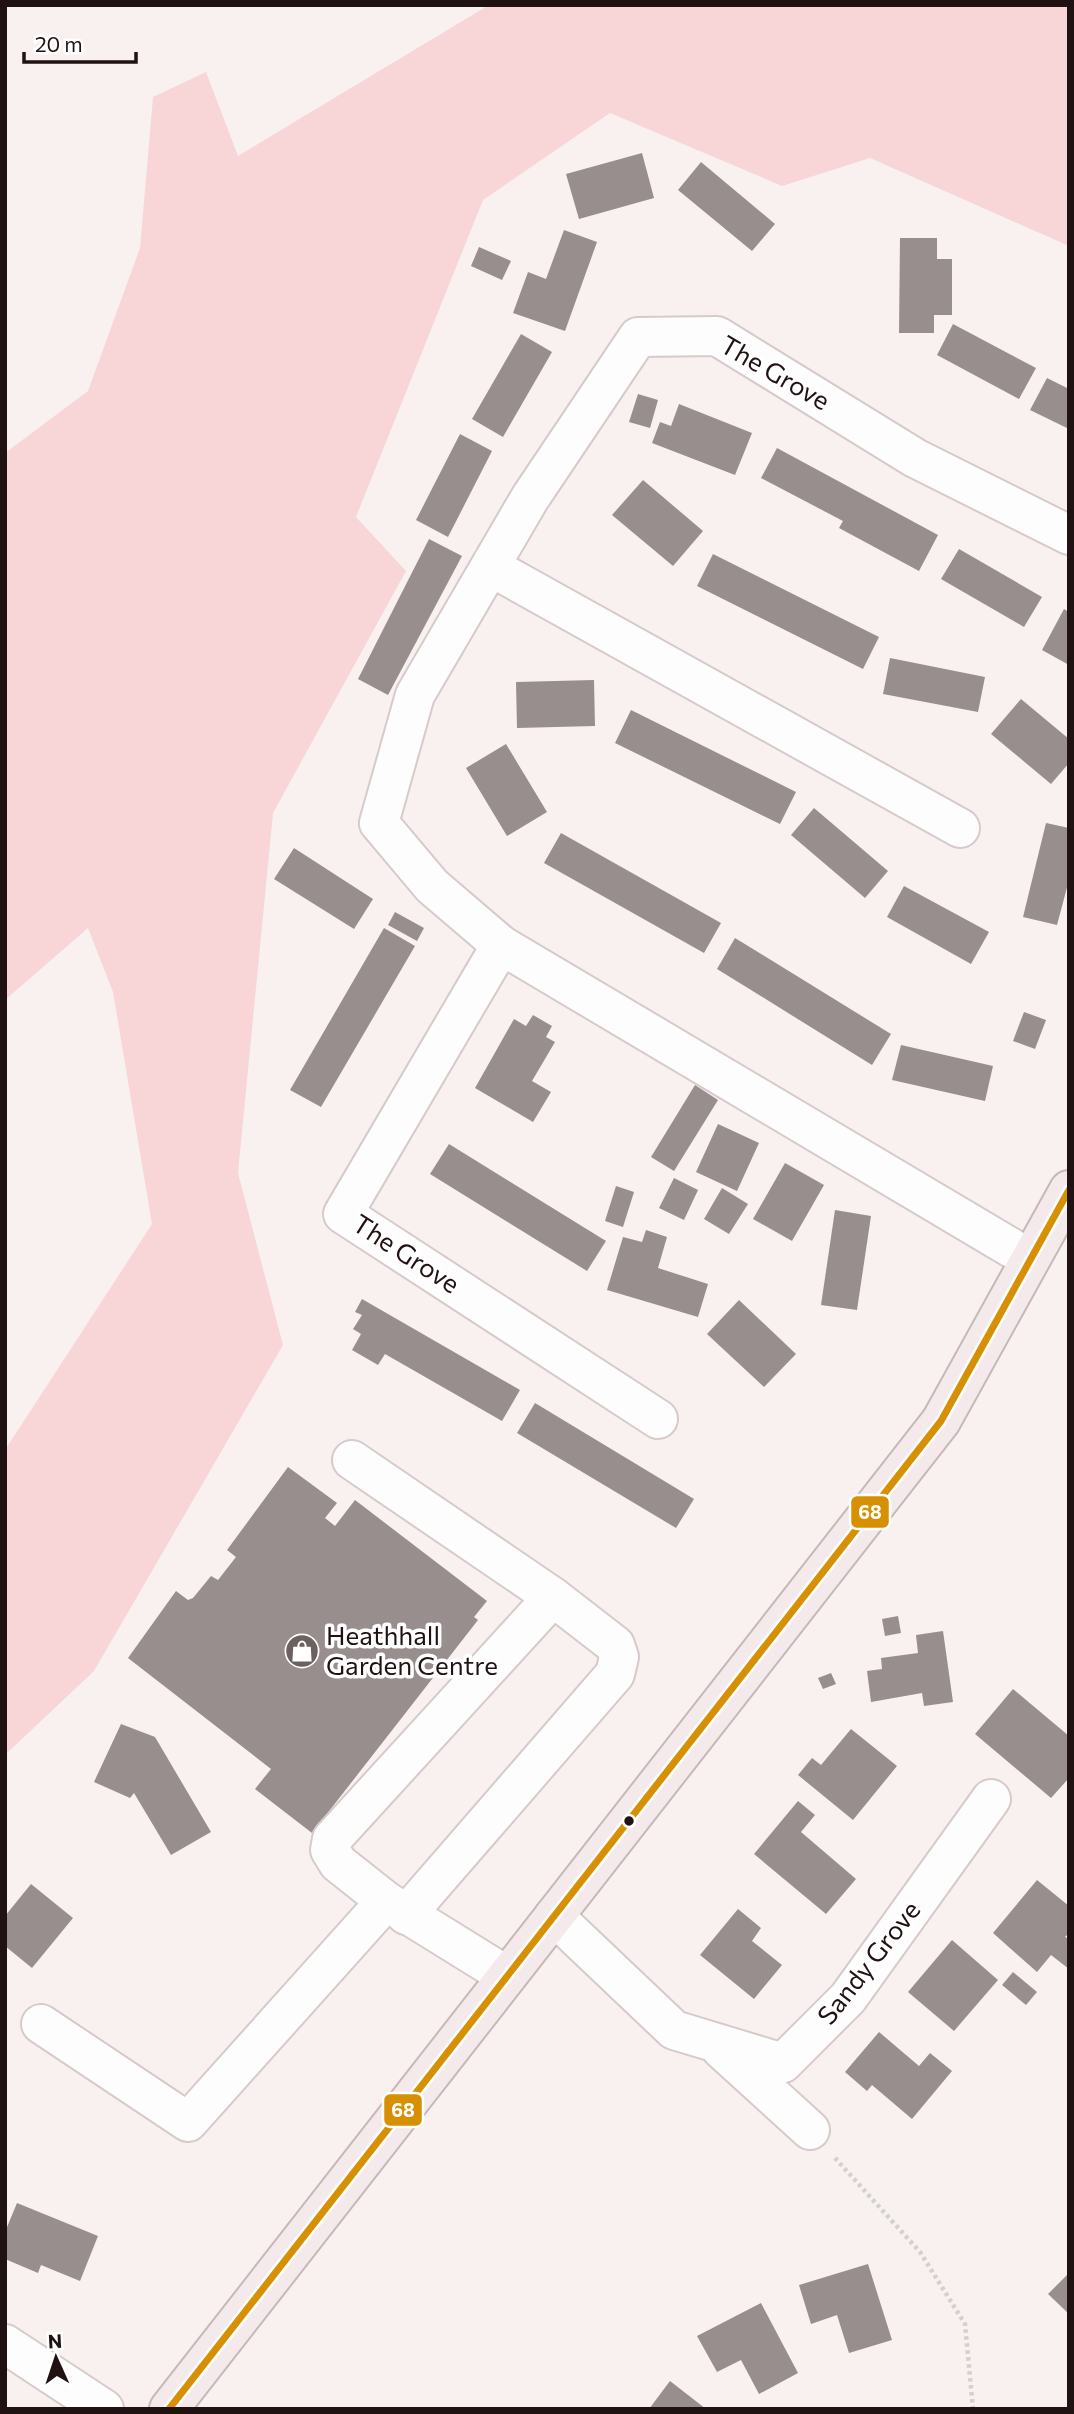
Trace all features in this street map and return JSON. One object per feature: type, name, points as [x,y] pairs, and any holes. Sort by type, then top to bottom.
[{"type":"highway","points":[[169,2409],[941,1421],[1069,1190]]},
{"type":"street","name":"The Grove","points":[[1030,1259],[501,945],[432,886],[379,823],[415,695],[530,498],[638,337],[717,336],[915,458],[1069,535]]},
{"type":"street","points":[[491,567],[960,828]]},
{"type":"street","name":"The Grove","points":[[501,945],[343,1214],[658,1419]]},
{"type":"street","points":[[41,2024],[188,2122],[396,1908],[615,1674],[620,1657],[614,1645],[553,1597],[352,1460]]},
{"type":"street","points":[[507,1976],[396,1908],[338,1863],[330,1850],[332,1839],[553,1597]]},
{"type":"street","name":"Sandy Grove","points":[[554,1916],[674,2030],[783,2063],[848,1998],[991,1799]]},
{"type":"street","name":"Sandy Grove","points":[[713,2042],[810,2130]]},
{"type":"street","points":[[5,2344],[104,2409]]},
{"type":"path","points":[[810,2130],[920,2252],[965,2324],[973,2409]]},
{"type":"shaded area","points":[[489,5],[1069,5],[1069,246],[870,158],[782,186],[610,113],[483,200],[356,517],[406,571],[273,813],[238,1173],[283,1345],[94,1671],[5,1755],[5,1450],[152,1224],[113,992],[88,928],[5,1000],[5,453],[88,391],[140,248],[153,97],[206,72],[238,156]]},
{"type":"building","points":[[642,153],[654,198],[579,219],[566,174]]},
{"type":"building","points":[[701,162],[775,224],[752,251],[678,190]]},
{"type":"building","points":[[564,230],[597,242],[565,331],[513,313],[528,272],[546,279]]},
{"type":"building","points":[[900,238],[937,238],[937,259],[952,259],[952,315],[934,315],[934,333],[899,333]]},
{"type":"building","points":[[479,247],[511,261],[502,280],[471,266]]},
{"type":"building","points":[[953,324],[1036,368],[1019,399],[937,355]]},
{"type":"building","points":[[521,334],[552,352],[503,437],[472,419]]},
{"type":"building","points":[[1047,378],[1069,389],[1069,429],[1030,410]]},
{"type":"building","points":[[638,394],[658,400],[650,428],[629,422]]},
{"type":"building","points":[[679,404],[752,433],[735,475],[652,443],[660,422],[671,426]]},
{"type":"building","points":[[460,434],[492,451],[448,537],[416,520]]},
{"type":"building","points":[[777,448],[938,535],[919,571],[839,528],[843,521],[761,478]]},
{"type":"building","points":[[643,480],[703,531],[673,566],[612,515]]},
{"type":"building","points":[[429,539],[462,556],[388,695],[358,679]]},
{"type":"building","points":[[959,549],[1042,597],[1024,627],[941,579]]},
{"type":"building","points":[[713,554],[879,637],[863,669],[697,586]]},
{"type":"building","points":[[1064,609],[1069,612],[1069,665],[1042,650]]},
{"type":"building","points":[[890,658],[985,677],[978,712],[883,694]]},
{"type":"building","points":[[594,680],[595,726],[517,728],[516,682]]},
{"type":"building","points":[[1021,699],[1069,739],[1069,763],[1051,784],[991,734]]},
{"type":"building","points":[[631,710],[796,792],[780,824],[615,743]]},
{"type":"building","points":[[506,744],[547,812],[507,836],[466,768]]},
{"type":"building","points":[[814,808],[888,871],[865,898],[791,835]]},
{"type":"building","points":[[1046,823],[1069,828],[1069,880],[1057,925],[1023,917]]},
{"type":"building","points":[[561,833],[721,923],[704,953],[544,863]]},
{"type":"building","points":[[294,848],[373,899],[354,929],[274,879]]},
{"type":"building","points":[[904,886],[989,932],[971,964],[887,917]]},
{"type":"building","points":[[395,912],[424,928],[417,941],[388,925]]},
{"type":"building","points":[[384,928],[415,946],[321,1107],[290,1090]]},
{"type":"building","points":[[735,938],[891,1034],[872,1065],[717,969]]},
{"type":"building","points":[[1024,1012],[1046,1020],[1035,1049],[1013,1041]]},
{"type":"building","points":[[533,1015],[552,1026],[546,1037],[555,1042],[532,1081],[551,1092],[533,1122],[475,1088],[514,1019],[526,1026]]},
{"type":"building","points":[[901,1045],[993,1066],[985,1101],[892,1080]]},
{"type":"building","points":[[695,1085],[718,1100],[674,1171],[651,1157]]},
{"type":"building","points":[[718,1124],[759,1143],[737,1191],[696,1172]]},
{"type":"building","points":[[449,1144],[606,1241],[587,1271],[430,1174]]},
{"type":"building","points":[[785,1163],[824,1185],[792,1241],[753,1219]]},
{"type":"building","points":[[674,1178],[698,1190],[684,1220],[659,1208]]},
{"type":"building","points":[[616,1186],[634,1192],[623,1227],[605,1221]]},
{"type":"building","points":[[722,1188],[748,1204],[729,1234],[704,1219]]},
{"type":"building","points":[[835,1210],[871,1216],[857,1310],[821,1305]]},
{"type":"building","points":[[646,1230],[667,1237],[658,1268],[708,1284],[698,1317],[607,1290],[623,1237],[642,1242]]},
{"type":"building","points":[[362,1299],[520,1390],[502,1421],[385,1354],[378,1365],[352,1350],[361,1334],[353,1329],[362,1315],[355,1312]]},
{"type":"building","points":[[739,1300],[796,1354],[764,1387],[707,1334]]},
{"type":"building","points":[[535,1403],[694,1499],[676,1528],[517,1433]]},
{"type":"building","points":[[288,1467],[337,1503],[325,1518],[335,1526],[355,1500],[487,1601],[474,1617],[478,1620],[312,1833],[255,1789],[271,1769],[128,1658],[176,1591],[188,1600],[193,1598],[211,1576],[218,1580],[236,1557],[227,1550]]},
{"type":"building","points":[[898,1616],[901,1633],[885,1636],[882,1619]]},
{"type":"building","points":[[943,1631],[953,1702],[924,1706],[922,1693],[871,1702],[867,1671],[882,1669],[881,1658],[918,1653],[916,1635]]},
{"type":"building","points":[[831,1673],[836,1684],[823,1689],[818,1678]]},
{"type":"building","points":[[1013,1689],[1069,1736],[1069,1778],[1051,1798],[975,1734]]},
{"type":"building","points":[[121,1724],[155,1737],[211,1832],[171,1855],[134,1793],[130,1798],[94,1782]]},
{"type":"building","points":[[851,1729],[897,1766],[853,1820],[798,1775],[812,1758],[821,1765]]},
{"type":"building","points":[[798,1801],[815,1815],[801,1832],[856,1879],[826,1914],[754,1854]]},
{"type":"building","points":[[1037,1880],[1069,1906],[1069,1933],[1065,1937],[1069,1939],[1069,1969],[1051,1955],[1037,1972],[993,1933]]},
{"type":"building","points":[[31,1884],[73,1918],[32,1968],[5,1946],[5,1916]]},
{"type":"building","points":[[738,1909],[761,1928],[752,1941],[782,1965],[754,1999],[700,1955]]},
{"type":"building","points":[[952,1940],[998,1980],[954,2031],[908,1992]]},
{"type":"building","points":[[1013,1972],[1037,1992],[1026,2005],[1002,1985]]},
{"type":"building","points":[[879,2032],[919,2066],[930,2053],[952,2071],[912,2119],[872,2085],[867,2091],[845,2072]]},
{"type":"building","points":[[17,2203],[98,2236],[80,2281],[41,2265],[38,2273],[5,2259],[5,2232]]},
{"type":"building","points":[[868,2264],[892,2340],[849,2353],[837,2315],[811,2324],[799,2285]]},
{"type":"building","points":[[1069,2273],[1069,2314],[1048,2294]]},
{"type":"building","points":[[761,2303],[798,2373],[759,2394],[741,2360],[717,2372],[697,2336]]},
{"type":"building","points":[[670,2381],[706,2409],[649,2409]]},
{"type":"transit line","name":"68","points":[[169,2409],[941,1421],[1069,1190]]},
{"type":"place","name":"Heathhall Garden Centre","points":[[302,1651]]}]
